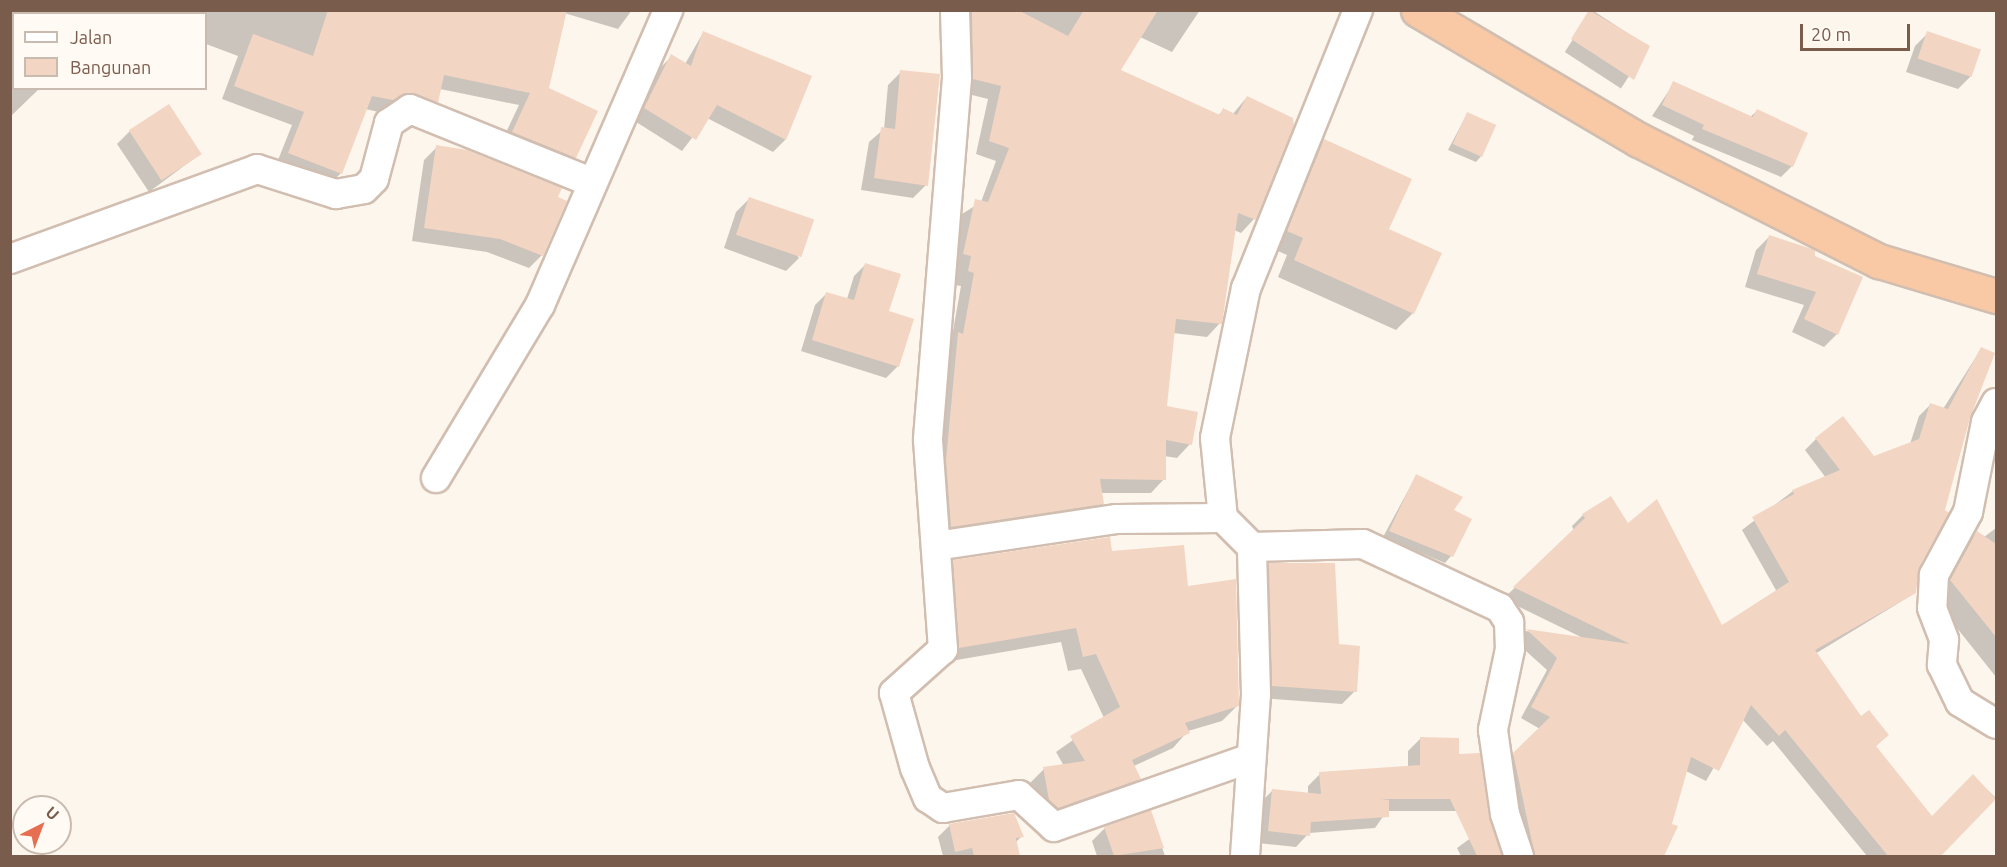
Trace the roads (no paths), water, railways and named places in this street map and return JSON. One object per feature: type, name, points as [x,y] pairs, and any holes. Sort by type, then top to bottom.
[{"type":"highway","points":[[1419,10],[1639,140],[1879,261],[1996,296]]},
{"type":"street","points":[[436,478],[540,305],[668,10]]},
{"type":"street","points":[[955,10],[957,78],[928,440],[943,650],[894,693],[928,798],[943,808],[1018,795],[1054,827],[1069,826],[1129,798],[1251,758]]},
{"type":"street","points":[[1245,856],[1251,758],[1252,547],[1223,518],[1215,438],[1246,288],[1358,10]]},
{"type":"street","points":[[10,260],[257,169],[336,194],[364,189],[374,179],[389,123],[397,112],[410,109],[593,183]]},
{"type":"street","points":[[1996,403],[1986,422],[1968,512],[1934,575],[1932,608],[1944,640],[1942,665],[1960,702],[1996,724]]},
{"type":"street","points":[[936,546],[1117,519],[1223,518]]},
{"type":"street","points":[[1252,547],[1363,544],[1500,608],[1509,622],[1510,649],[1493,730],[1505,814],[1520,856]]}]
